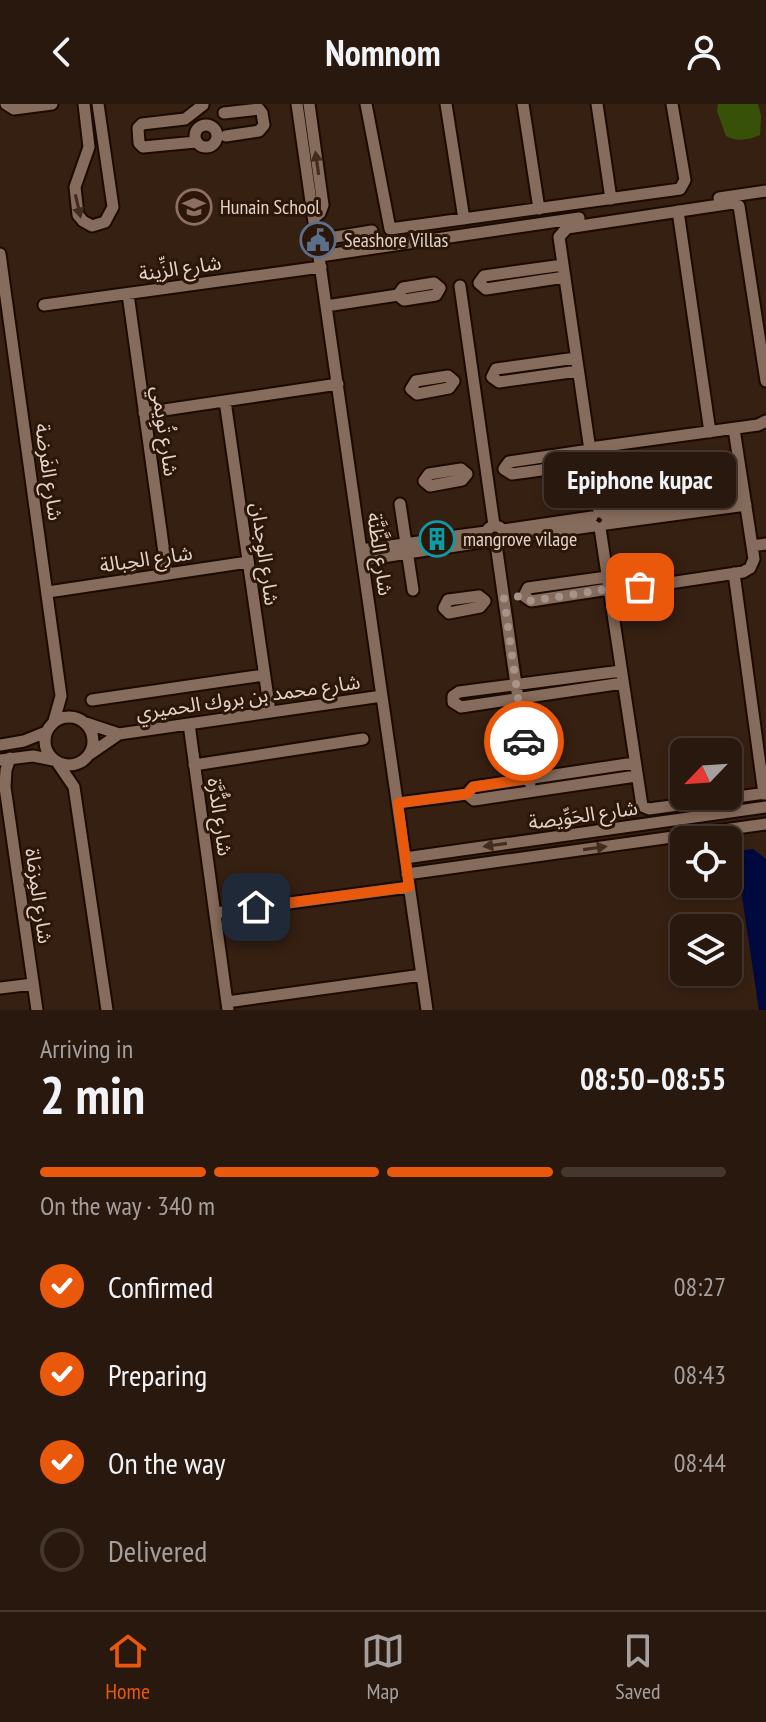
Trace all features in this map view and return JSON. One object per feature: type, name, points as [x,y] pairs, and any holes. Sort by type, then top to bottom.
[{"type":"street","points":[[6,104],[14,109],[52,104]]},
{"type":"street","points":[[84,104],[89,142],[75,187],[78,215],[92,226],[105,222],[113,207],[98,104]]},
{"type":"street","name":"شارع الظَّنَّة","points":[[297,104],[427,1010]]},
{"type":"street","points":[[309,104],[323,205],[314,218]]},
{"type":"street","points":[[366,104],[380,230]]},
{"type":"street","points":[[446,104],[464,219]]},
{"type":"street","points":[[523,104],[539,209]]},
{"type":"street","points":[[597,104],[611,199]]},
{"type":"street","points":[[317,240],[676,190],[684,184],[672,104]]},
{"type":"street","points":[[202,105],[195,113],[179,120],[140,125],[137,130],[139,143],[146,147],[182,141],[209,146],[221,137],[259,131],[264,125],[262,113],[259,109],[224,108],[221,137]]},
{"type":"street","points":[[202,105],[205,126]]},
{"type":"street","points":[[179,120],[185,135],[182,141]]},
{"type":"street","points":[[205,126],[221,137]]},
{"type":"street","points":[[196,142],[196,131],[205,126]]},
{"type":"street","points":[[86,156],[96,154],[105,157]]},
{"type":"street","name":"شارع الزِّينة","points":[[44,305],[766,191]]},
{"type":"street","points":[[734,573],[765,793],[649,809],[640,803],[559,237],[567,228],[733,203],[741,208],[766,381]]},
{"type":"street","points":[[678,211],[710,432]]},
{"type":"street","name":"شارع الفَرضة","points":[[0,254],[4,311],[61,696],[54,721]]},
{"type":"street","points":[[326,306],[398,295],[403,288],[434,283],[440,288],[460,286],[479,283],[484,276],[563,265]]},
{"type":"street","points":[[479,283],[486,289],[565,277]]},
{"type":"street","points":[[460,286],[532,791]]},
{"type":"street","name":"شارع تُوِيمي","points":[[128,294],[167,574]]},
{"type":"street","points":[[492,377],[496,369],[576,358]]},
{"type":"street","points":[[454,381],[492,377],[499,382],[578,371]]},
{"type":"street","points":[[144,413],[338,384]]},
{"type":"street","name":"شارع الوِجدان","points":[[225,401],[270,712]]},
{"type":"street","points":[[504,469],[509,462],[734,429],[766,421]]},
{"type":"street","points":[[485,601],[524,596],[528,588],[608,586],[747,570],[754,559],[734,429]]},
{"type":"street","points":[[467,474],[504,469],[512,474],[592,463]]},
{"type":"street","points":[[448,542],[745,500]]},
{"type":"street","points":[[400,504],[413,590]]},
{"type":"street","points":[[752,546],[766,544]]},
{"type":"street","points":[[362,555],[426,545]]},
{"type":"street","name":"شارع الحِبالة","points":[[48,592],[248,562]]},
{"type":"street","points":[[92,700],[264,675]]},
{"type":"street","points":[[622,677],[461,707],[453,702],[453,696],[459,692],[622,677]]},
{"type":"street","name":"شارع الفَرضة","points":[[61,696],[81,721]]},
{"type":"street","name":"شارع محمد بن بروك الحميري","points":[[81,721],[119,734],[382,696]]},
{"type":"street","points":[[74,787],[93,742],[81,721],[67,716],[54,721],[46,732],[44,744],[74,787],[107,1010]]},
{"type":"street","name":"شارع الدُّرَّة","points":[[189,724],[228,1006]]},
{"type":"street","points":[[0,744],[24,741],[46,732]]},
{"type":"street","name":"شارع محمد بن بروك الحميري","points":[[86,758],[119,734]]},
{"type":"street","points":[[194,765],[363,739]]},
{"type":"street","points":[[5,759],[33,756],[72,765],[86,758]]},
{"type":"street","name":"شارع المِزمَاة","points":[[5,759],[3,783],[37,1010]]},
{"type":"street","points":[[398,803],[467,794],[473,787],[634,763]]},
{"type":"street","points":[[467,794],[474,800],[636,776]]},
{"type":"street","name":"شارع الحَوِّيصة","points":[[405,858],[766,807]]},
{"type":"street","name":"شارع الحَوِّيصة","points":[[407,874],[766,824]]},
{"type":"street","points":[[215,913],[409,887]]},
{"type":"street","points":[[228,1006],[422,975]]},
{"type":"street","points":[[0,988],[33,984]]},
{"type":"green space","points":[[718,104],[758,104],[760,135],[743,140],[726,136],[717,111]]},
{"type":"shaded area","points":[[753,849],[766,859],[766,1010],[759,1010],[742,896],[742,852]]},
{"type":"tunnel","points":[[426,541],[448,537]]},
{"type":"tunnel","points":[[427,550],[449,547]]},
{"type":"way so far","points":[[524,741],[504,598],[524,596],[531,601],[640,587]]},
{"type":"place","name":"Hunain School","points":[[194,207]]},
{"type":"place","name":"Seashore Villas","points":[[318,240]]},
{"type":"place","name":"mangrove vilage","points":[[437,539]]},
{"type":"place","name":"Epiphone kupac","points":[[640,587]]},
{"type":"route","points":[[256,907],[409,887],[398,803],[467,794],[473,787],[530,778],[524,741]]}]
